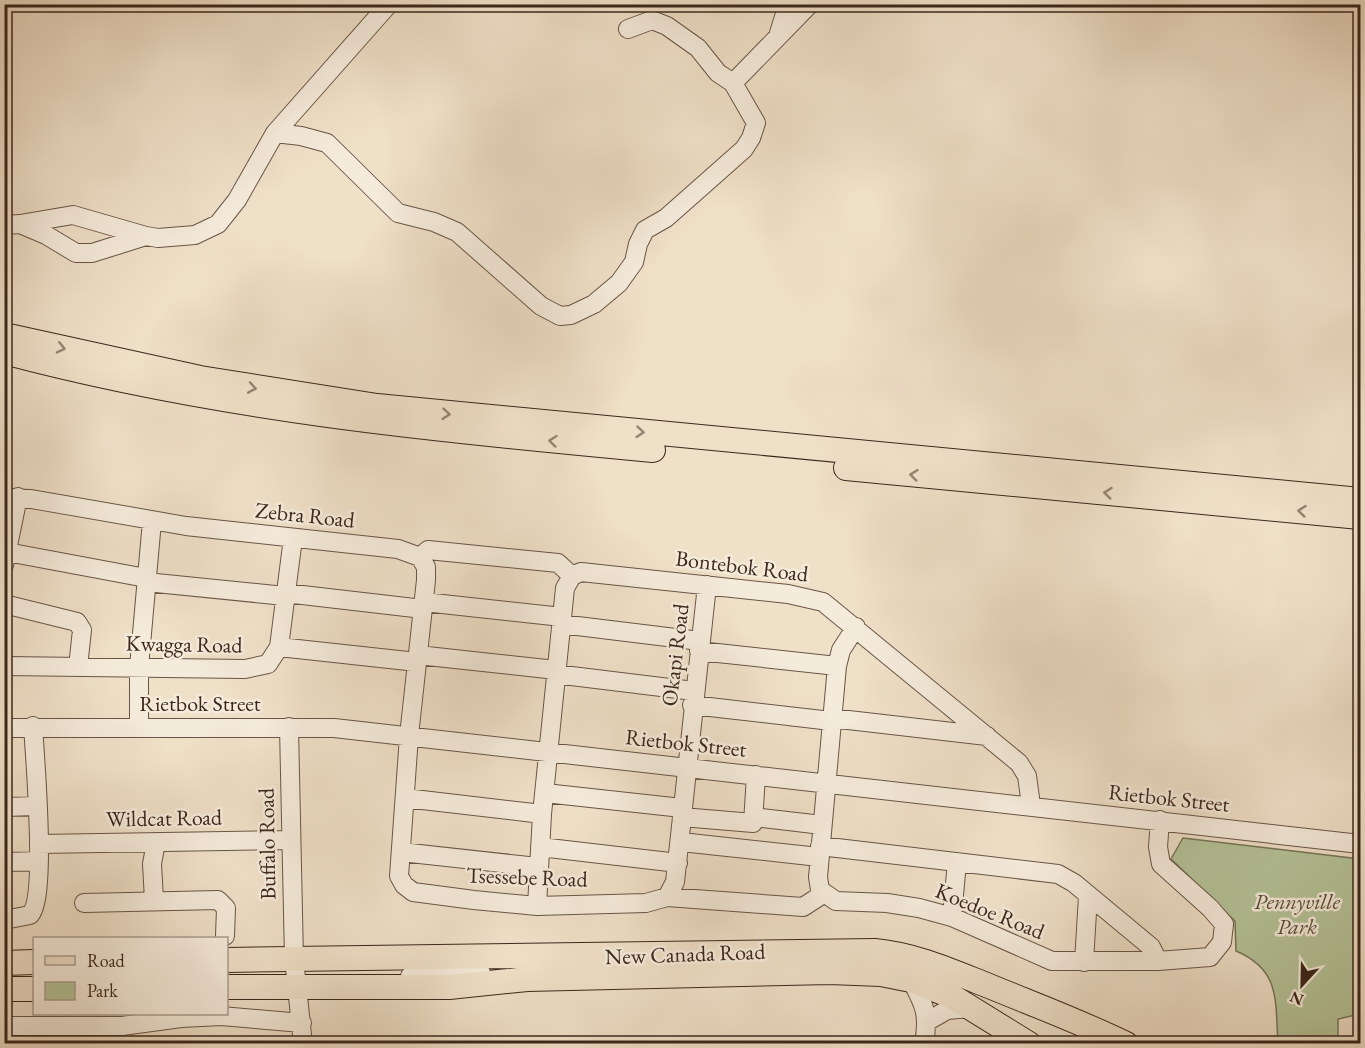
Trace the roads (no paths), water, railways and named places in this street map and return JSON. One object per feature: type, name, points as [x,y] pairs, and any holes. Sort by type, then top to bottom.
[{"type":"main road","points":[[4,335],[200,378],[388,407],[1229,485],[1360,500]]},
{"type":"main road","points":[[4,352],[187,394],[414,428],[1360,518]]},
{"type":"main road","name":"New Canada Road","points":[[228,987],[295,973],[875,951],[915,957],[946,968],[1087,1024],[1126,1044]]},
{"type":"main road","name":"New Canada Road","points":[[228,960],[295,973],[329,987],[449,987],[527,979],[830,972],[881,974],[911,980],[946,994],[1029,1044]]},
{"type":"main road","points":[[4,963],[33,962]]},
{"type":"main road","points":[[4,989],[33,989]]},
{"type":"street","points":[[12,224],[74,215],[158,238],[195,235],[218,224],[237,200],[275,133],[389,4]]},
{"type":"street","points":[[778,37],[788,4]]},
{"type":"street","points":[[733,83],[810,4]]},
{"type":"street","points":[[275,133],[301,136],[327,143],[398,213],[434,222],[457,232],[541,306],[560,316],[571,315],[594,304],[619,283],[634,262],[638,243],[645,230],[666,218],[748,144],[756,123],[733,83],[718,73],[698,48],[667,26],[652,20],[628,29]]},
{"type":"street","points":[[12,224],[46,235],[76,253],[92,253],[146,236]]},
{"type":"street","points":[[11,498],[6,558],[146,580],[423,605],[561,621],[699,646],[837,666]]},
{"type":"street","name":"Zebra Road","points":[[11,498],[152,521],[398,549],[420,557]]},
{"type":"street","points":[[139,727],[139,667],[152,521]]},
{"type":"street","points":[[293,538],[279,647],[556,672],[693,698],[831,720],[987,736]]},
{"type":"street","points":[[409,736],[426,567],[420,557],[428,550],[558,563],[572,576],[565,588],[561,621],[542,814],[537,906]]},
{"type":"street","name":"Bontebok Road","points":[[572,576],[581,572],[603,573],[816,599],[835,609],[1025,770],[1031,805]]},
{"type":"street","name":"Okapi Road","points":[[686,766],[707,585]]},
{"type":"street","points":[[4,604],[77,622],[82,630],[78,666]]},
{"type":"street","points":[[823,894],[819,885],[819,851],[837,666],[841,650],[856,627]]},
{"type":"street","name":"Kwagga Road","points":[[4,666],[245,669],[268,664],[279,647]]},
{"type":"street","points":[[4,920],[25,918],[36,907],[39,852],[33,726]]},
{"type":"street","name":"Rietbok Street","points":[[4,728],[33,726],[334,728],[1360,844]]},
{"type":"street","name":"Buffalo Road","points":[[290,727],[290,840],[295,973],[303,1044]]},
{"type":"street","name":"Tsessebe Road","points":[[409,736],[399,876],[404,885],[413,892],[537,906],[646,903],[667,897],[803,907],[823,894]]},
{"type":"street","points":[[667,897],[673,888],[678,863],[686,766]]},
{"type":"street","points":[[545,794],[753,823],[756,775]]},
{"type":"street","points":[[405,798],[542,814]]},
{"type":"street","points":[[4,807],[36,806]]},
{"type":"street","points":[[753,817],[822,825]]},
{"type":"street","name":"Koedoe Road","points":[[823,894],[842,903],[894,904],[952,917],[1045,959],[1084,962],[1158,961],[1210,957],[1222,942],[1224,928],[1218,916],[1161,864],[1158,847],[1160,820]]},
{"type":"street","name":"Wildcat Road","points":[[4,862],[39,852],[156,842],[290,840]]},
{"type":"street","points":[[153,900],[152,864],[156,842]]},
{"type":"street","points":[[681,842],[957,862],[1058,874],[1067,878],[1151,947],[1158,961]]},
{"type":"street","points":[[540,847],[678,863]]},
{"type":"street","points":[[401,852],[538,867]]},
{"type":"street","points":[[952,917],[957,862]]},
{"type":"street","points":[[1084,962],[1088,896]]},
{"type":"street","points":[[84,903],[212,899],[222,902],[226,908],[225,936]]},
{"type":"street","name":"New Canada Road","points":[[228,979],[295,973],[865,958],[912,963],[940,971],[1110,1044]]},
{"type":"street","name":"New Canada Road","points":[[228,967],[295,973],[853,965],[879,967],[923,978],[952,991],[1040,1044]]},
{"type":"street","points":[[4,971],[33,970]]},
{"type":"street","points":[[911,980],[922,999],[928,1021],[924,1044]]},
{"type":"street","points":[[4,984],[33,983]]},
{"type":"street","points":[[928,1021],[947,1010],[971,1008]]},
{"type":"street","points":[[4,1026],[33,1035],[181,1018],[221,1016],[302,1023]]},
{"type":"park label","name":"Pennyville Park","points":[[1297,914]]}]
